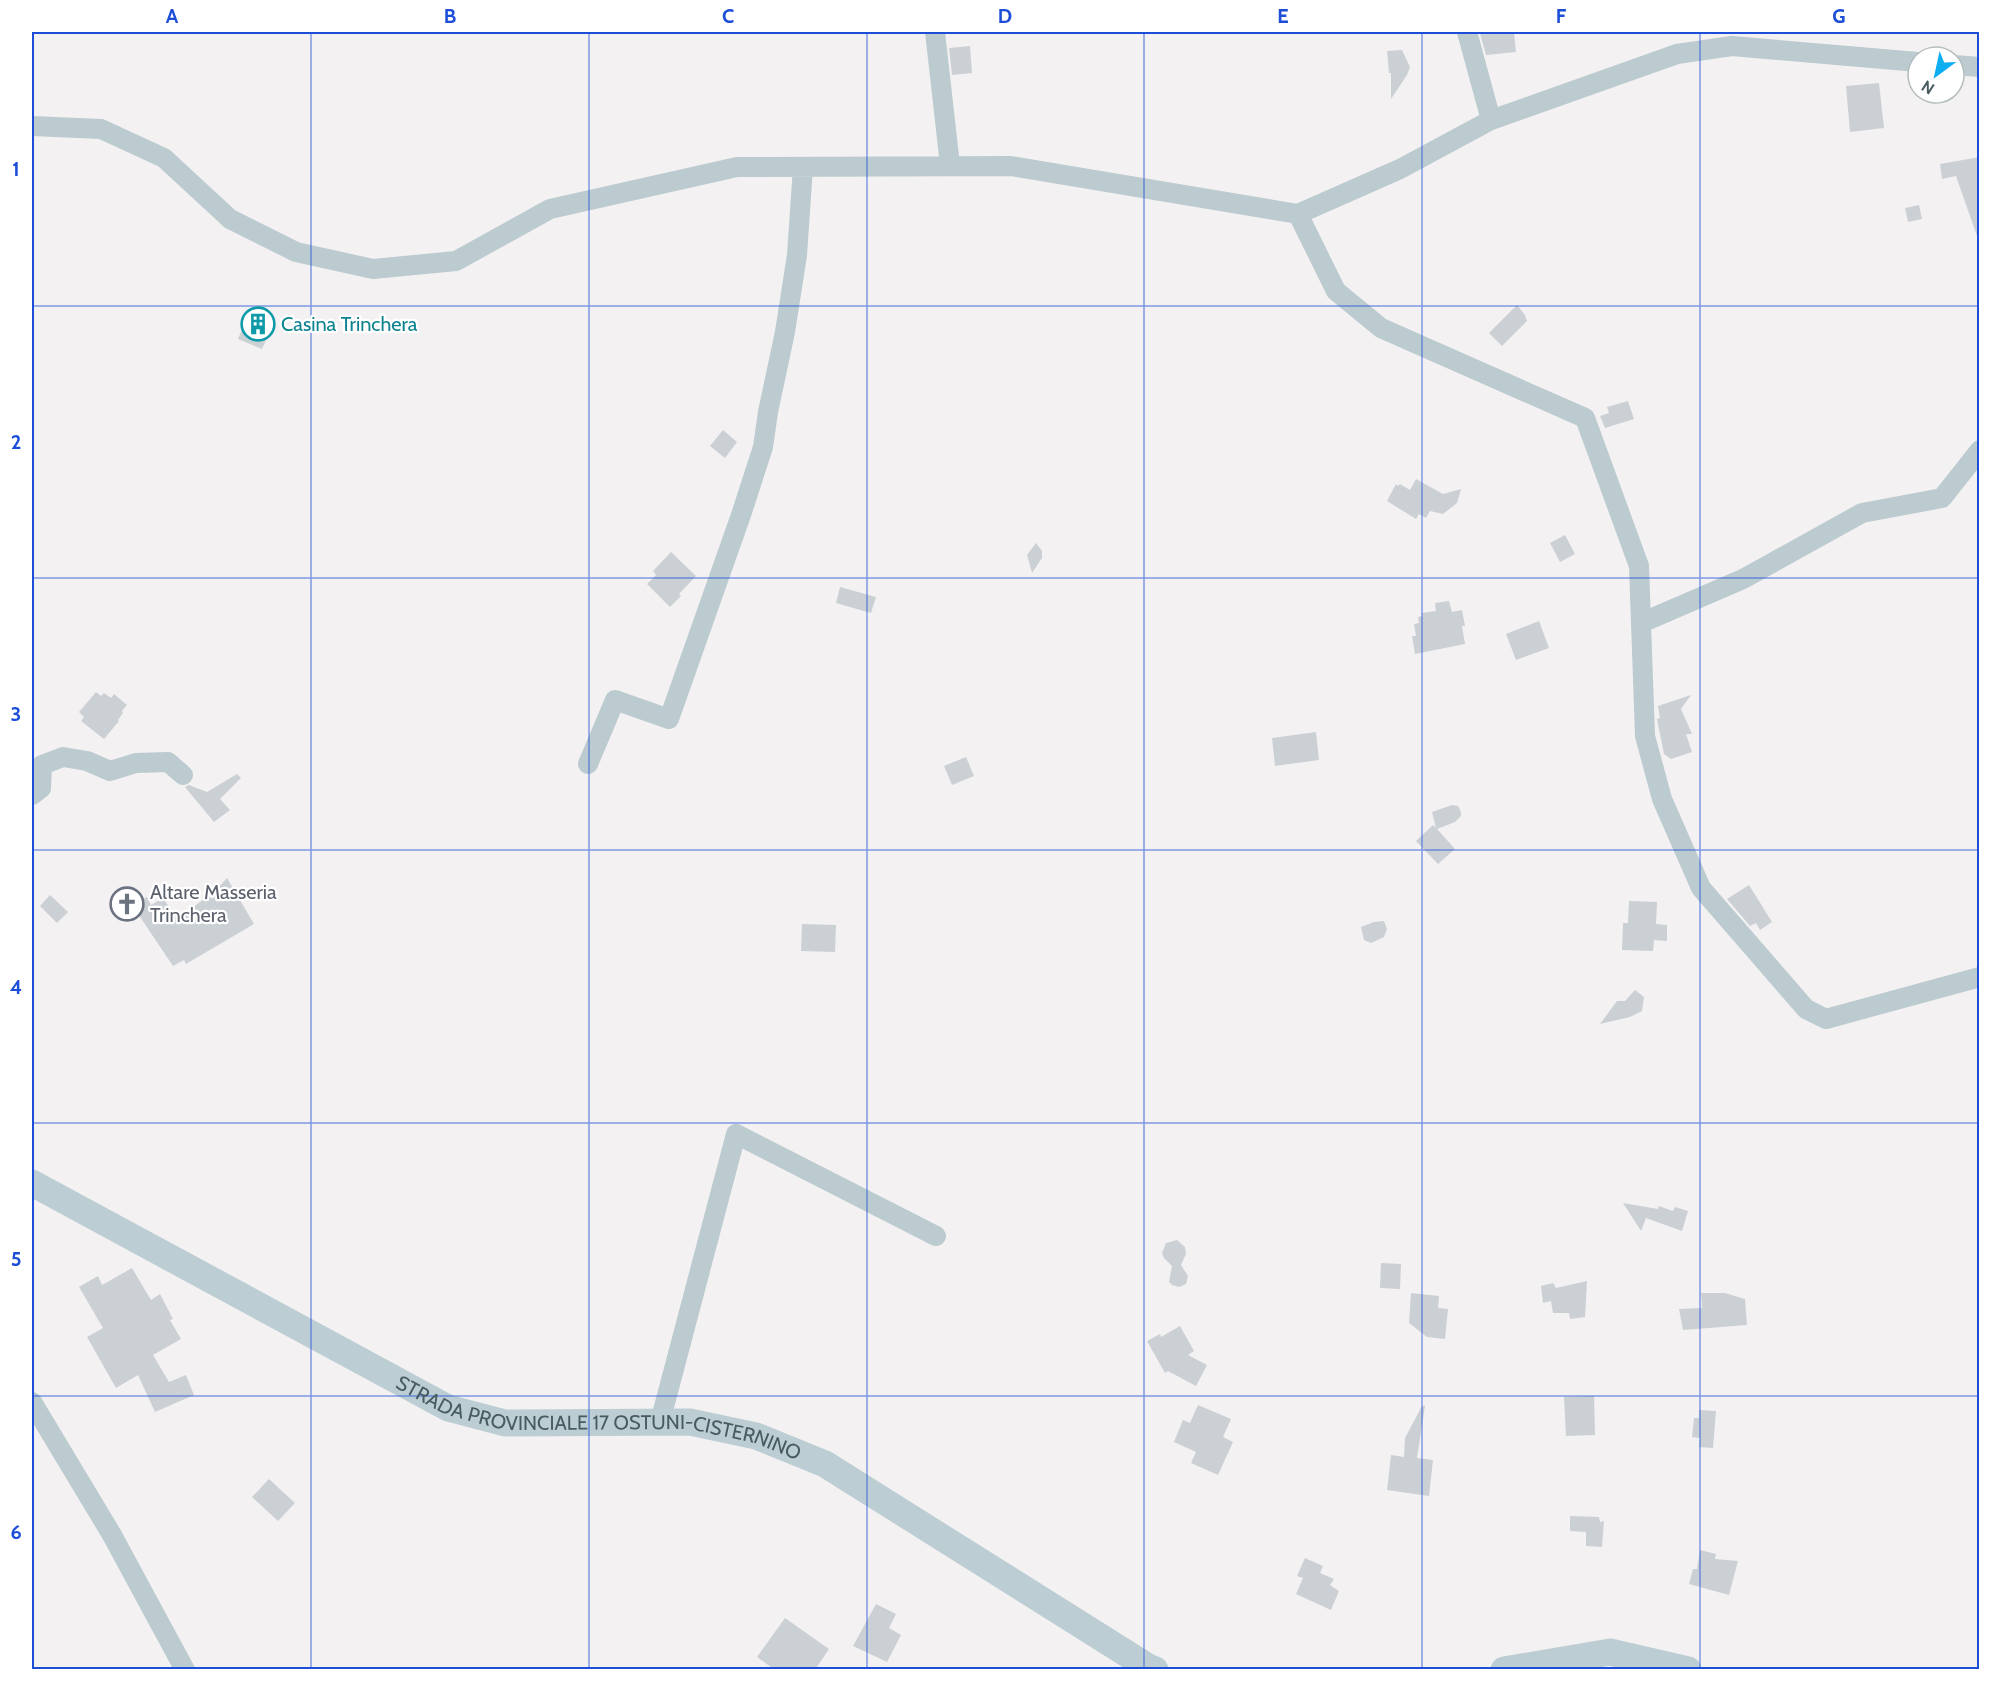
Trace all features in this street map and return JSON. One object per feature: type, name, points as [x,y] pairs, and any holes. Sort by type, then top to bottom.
[{"type":"main road","name":"STRADA PROVINCIALE 17 OSTUNI-CISTERNINO","points":[[39,1192],[448,1408],[505,1423],[690,1422],[756,1436],[825,1464],[1151,1669]]},
{"type":"main road","points":[[1504,1670],[1610,1652],[1688,1670]]},
{"type":"street","points":[[935,32],[950,165]]},
{"type":"street","points":[[1467,32],[1491,120]]},
{"type":"street","points":[[32,126],[101,129],[164,158],[230,219],[296,252],[373,269],[456,261],[550,209],[737,167],[1011,165],[1298,214],[1400,169],[1491,120],[1677,54],[1730,39],[1906,61]]},
{"type":"street","points":[[588,765],[615,700],[669,719],[763,447],[785,332],[796,255],[803,167]]},
{"type":"street","points":[[1298,214],[1336,291],[1381,328],[1585,418],[1639,566],[1645,736],[1662,799],[1701,888],[1806,1009],[1826,1019],[1980,976]]},
{"type":"street","points":[[1641,623],[1743,579],[1862,513],[1942,498],[1980,450]]},
{"type":"street","points":[[32,795],[41,788],[42,765],[63,757],[87,761],[110,771],[136,763],[168,762],[183,775]]},
{"type":"street","points":[[660,1422],[736,1134],[936,1236]]},
{"type":"street","points":[[32,1402],[112,1535],[185,1670]]},
{"type":"building","points":[[1514,32],[1516,52],[1486,55],[1480,33]]},
{"type":"building","points":[[970,46],[972,73],[952,75],[949,48]]},
{"type":"building","points":[[1402,50],[1410,67],[1391,99],[1391,73],[1389,73],[1387,51]]},
{"type":"building","points":[[1879,83],[1884,128],[1850,132],[1846,86]]},
{"type":"building","points":[[1980,157],[1980,236],[1977,236],[1956,176],[1942,179],[1940,164]]},
{"type":"building","points":[[1919,205],[1922,219],[1908,222],[1905,208]]},
{"type":"building","points":[[1517,305],[1527,321],[1502,346],[1489,333]]},
{"type":"building","name":"Casina Trinchera","points":[[251,309],[275,319],[262,349],[238,339]]},
{"type":"building","points":[[1628,401],[1634,419],[1605,428],[1600,416],[1609,413],[1607,407]]},
{"type":"building","points":[[723,430],[737,442],[725,458],[710,446]]},
{"type":"building","points":[[1416,479],[1443,494],[1461,489],[1457,503],[1443,514],[1430,511],[1426,518],[1419,514],[1416,519],[1387,501],[1396,484],[1410,490]]},
{"type":"building","points":[[1565,535],[1575,554],[1560,562],[1550,543]]},
{"type":"building","points":[[1036,543],[1042,551],[1042,558],[1032,573],[1027,555]]},
{"type":"building","points":[[671,552],[696,576],[670,607],[647,584],[656,575],[653,571]]},
{"type":"building","points":[[840,587],[876,597],[871,613],[836,603]]},
{"type":"building","points":[[1449,601],[1452,612],[1462,610],[1465,644],[1415,654],[1412,636],[1416,636],[1414,624],[1419,623],[1418,617],[1422,616],[1422,613],[1436,611],[1435,603]]},
{"type":"building","points":[[1539,621],[1549,648],[1516,660],[1506,634]]},
{"type":"building","points":[[96,692],[101,696],[104,693],[111,698],[114,694],[127,705],[119,721],[104,739],[81,721],[84,717],[79,712]]},
{"type":"building","points":[[1691,695],[1681,709],[1692,734],[1686,734],[1692,752],[1671,759],[1664,754],[1657,719],[1660,718],[1658,706]]},
{"type":"building","points":[[1316,732],[1319,760],[1275,766],[1272,738]]},
{"type":"building","points":[[966,757],[974,776],[952,785],[944,766]]},
{"type":"building","points":[[237,774],[241,778],[220,799],[230,810],[214,822],[185,787],[189,785],[207,792]]},
{"type":"building","points":[[1452,805],[1458,806],[1461,816],[1455,822],[1437,829],[1455,849],[1438,864],[1416,841],[1433,825],[1436,828],[1432,812]]},
{"type":"building","points":[[227,878],[254,924],[186,964],[184,960],[173,966],[132,905],[147,897],[151,905],[163,898],[177,919],[215,891]]},
{"type":"building","points":[[1749,885],[1772,922],[1760,930],[1756,923],[1750,926],[1727,899]]},
{"type":"building","points":[[50,895],[68,912],[57,923],[40,906]]},
{"type":"building","points":[[1629,901],[1657,902],[1656,924],[1667,925],[1667,941],[1654,940],[1653,951],[1622,950],[1623,923],[1628,923]]},
{"type":"building","points":[[1384,921],[1387,929],[1384,937],[1371,943],[1364,940],[1361,927]]},
{"type":"building","points":[[802,924],[836,925],[835,952],[801,951]]},
{"type":"building","points":[[1635,990],[1644,997],[1642,1011],[1630,1017],[1600,1024],[1617,1001],[1625,1001]]},
{"type":"building","points":[[1623,1203],[1658,1209],[1659,1206],[1673,1211],[1675,1207],[1688,1211],[1682,1231],[1646,1218],[1641,1231]]},
{"type":"building","points":[[1177,1240],[1185,1247],[1186,1254],[1181,1265],[1188,1276],[1186,1284],[1179,1287],[1169,1282],[1172,1266],[1162,1253],[1166,1243]]},
{"type":"building","points":[[1381,1263],[1401,1264],[1400,1289],[1380,1288]]},
{"type":"building","points":[[132,1268],[151,1300],[160,1294],[173,1319],[170,1320],[181,1339],[153,1355],[169,1382],[186,1375],[194,1395],[155,1412],[138,1375],[116,1388],[87,1337],[103,1328],[79,1287],[98,1276],[102,1285]]},
{"type":"building","points":[[1587,1281],[1585,1317],[1570,1319],[1569,1313],[1553,1313],[1551,1301],[1543,1303],[1541,1286],[1553,1283],[1556,1288]]},
{"type":"building","points":[[1411,1293],[1439,1296],[1438,1308],[1448,1309],[1445,1339],[1427,1337],[1409,1323]]},
{"type":"building","points":[[1701,1293],[1725,1293],[1745,1299],[1747,1325],[1683,1330],[1679,1309],[1702,1308]]},
{"type":"building","points":[[1180,1326],[1194,1351],[1188,1355],[1207,1365],[1196,1386],[1168,1371],[1165,1373],[1147,1341],[1160,1334],[1161,1337]]},
{"type":"building","points":[[1594,1396],[1595,1435],[1566,1436],[1564,1397]]},
{"type":"building","points":[[1198,1405],[1231,1419],[1223,1437],[1233,1442],[1218,1475],[1191,1463],[1196,1452],[1174,1442],[1183,1420],[1190,1423]]},
{"type":"building","points":[[1422,1406],[1425,1406],[1417,1458],[1433,1460],[1429,1496],[1387,1490],[1391,1455],[1404,1457],[1405,1438]]},
{"type":"building","points":[[1699,1410],[1716,1411],[1713,1448],[1699,1447],[1700,1438],[1692,1437],[1694,1418],[1699,1418]]},
{"type":"building","points":[[269,1479],[295,1503],[278,1521],[252,1497]]},
{"type":"building","points":[[1570,1516],[1599,1517],[1600,1522],[1604,1521],[1602,1547],[1586,1546],[1586,1532],[1570,1531]]},
{"type":"building","points":[[1700,1550],[1716,1554],[1715,1559],[1738,1561],[1729,1595],[1689,1584],[1693,1569],[1697,1569]]},
{"type":"building","points":[[1305,1558],[1323,1566],[1320,1573],[1334,1579],[1330,1585],[1339,1591],[1331,1610],[1296,1594],[1303,1578],[1297,1576]]},
{"type":"building","points":[[876,1604],[896,1614],[889,1628],[901,1635],[887,1662],[853,1646]]},
{"type":"building","points":[[785,1618],[829,1649],[815,1670],[775,1670],[757,1657]]},
{"type":"place","name":"Casina Trinchera","points":[[258,324]]},
{"type":"place","name":"Altare Masseria Trinchera","points":[[127,904]]}]
